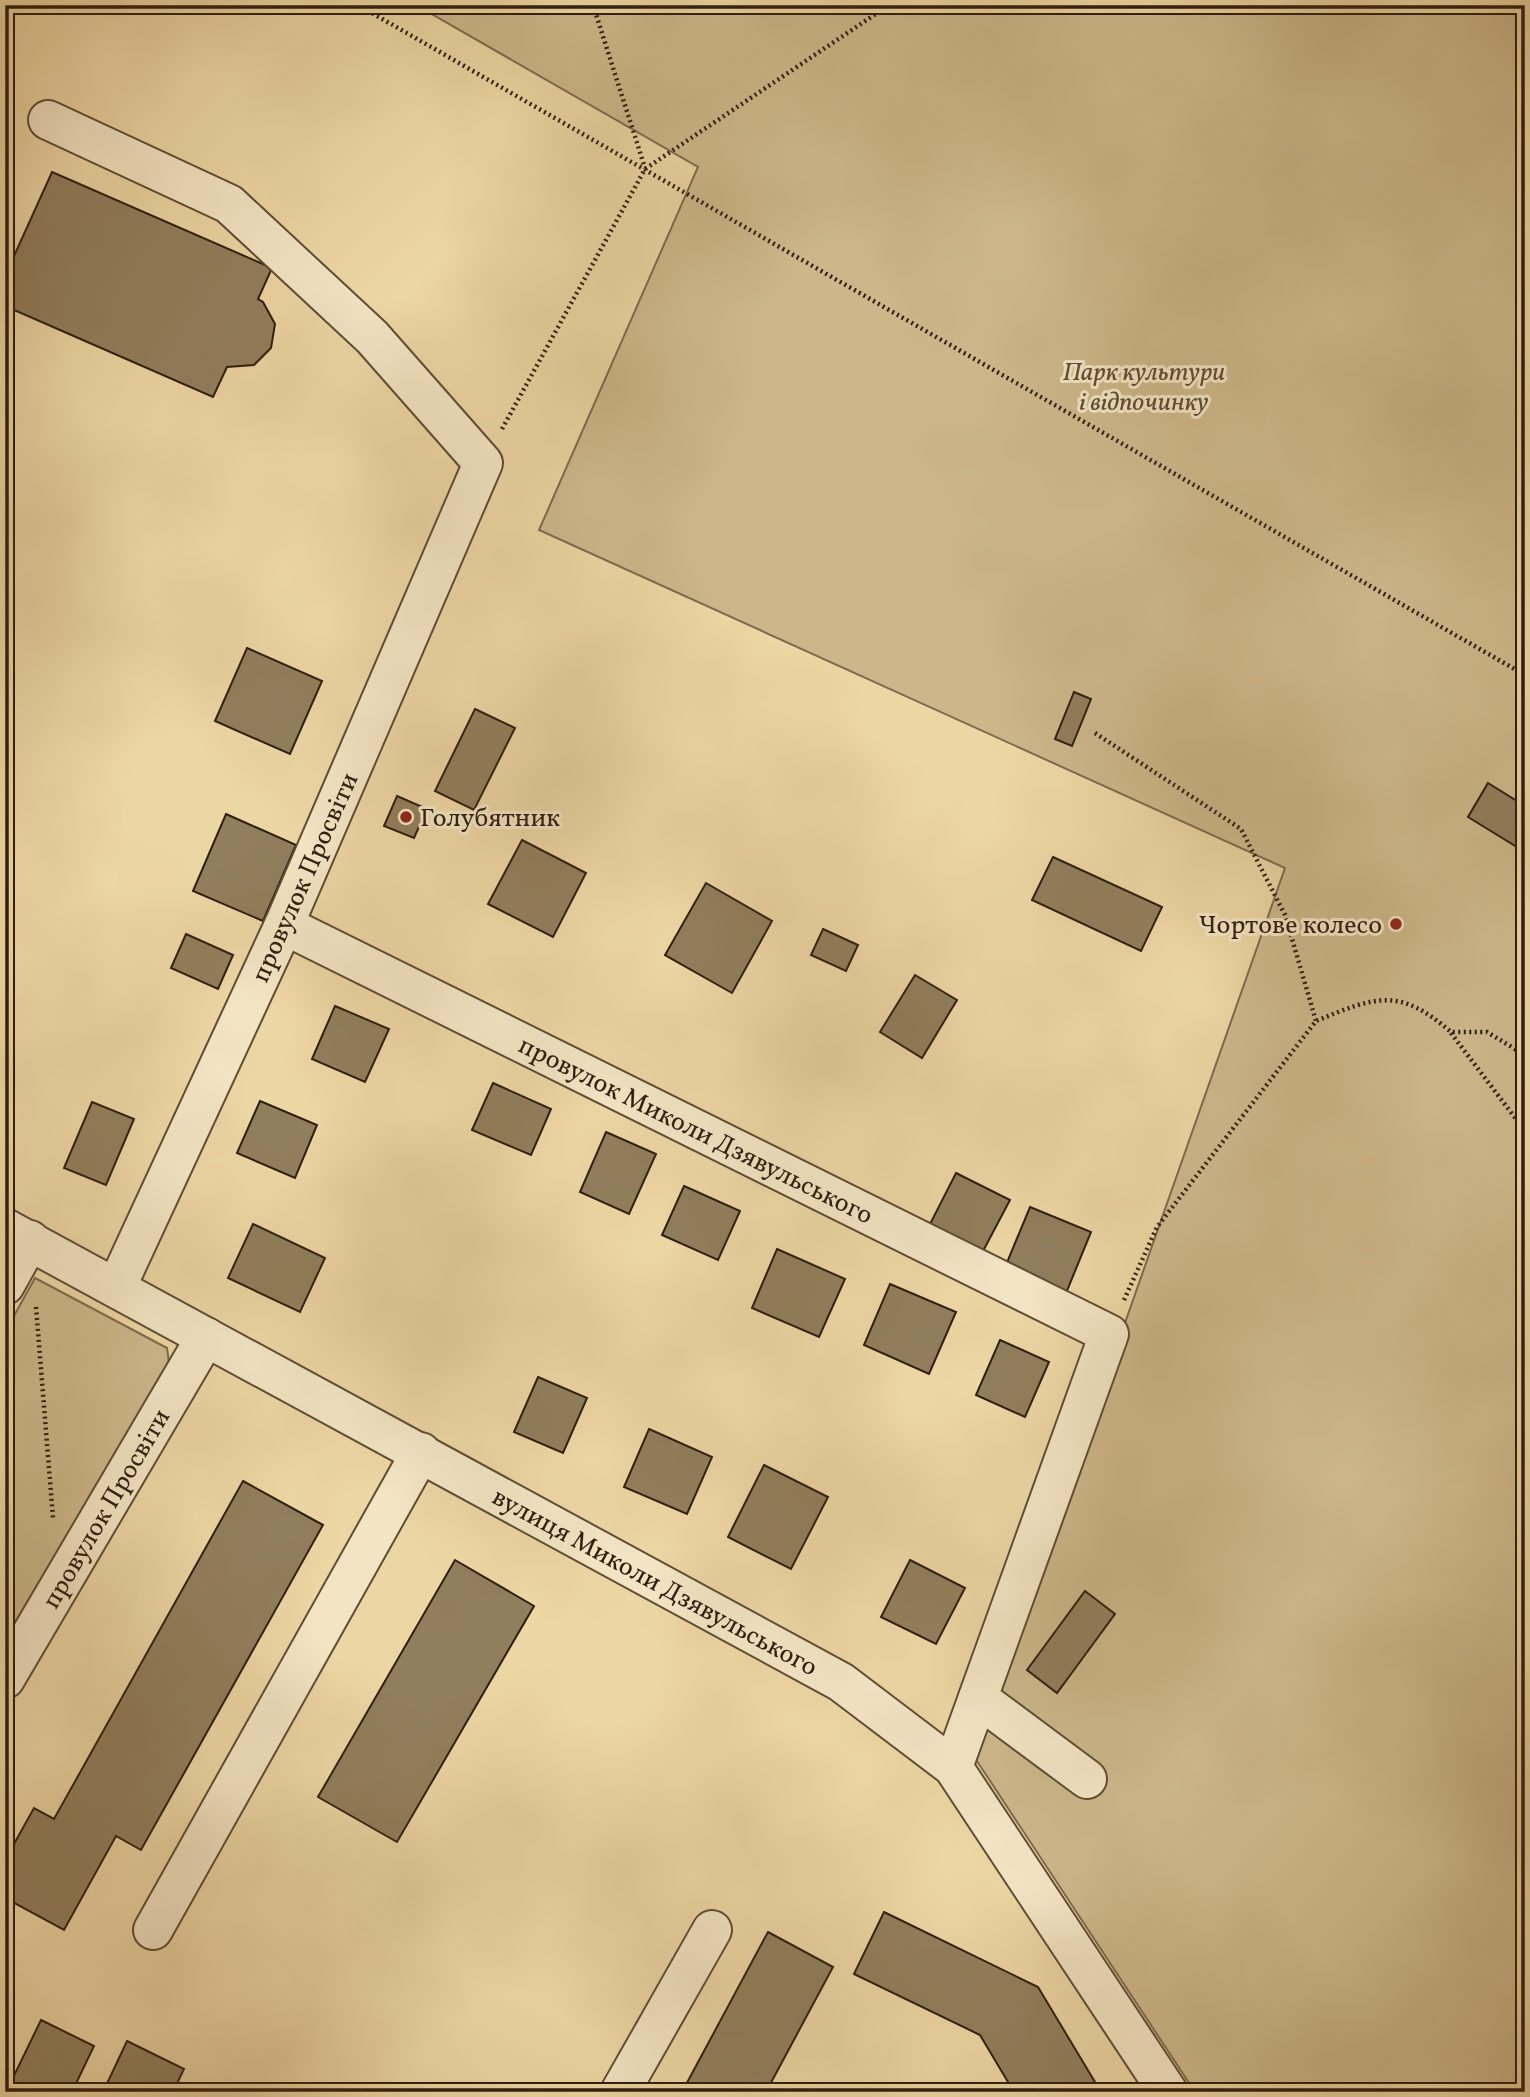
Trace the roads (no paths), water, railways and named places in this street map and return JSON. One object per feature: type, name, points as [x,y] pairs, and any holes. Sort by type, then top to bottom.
[{"type":"street","name":"провулок Просвіти","points":[[48,120],[229,204],[372,337],[483,463],[284,925],[116,1288]]},
{"type":"street","name":"провулок Миколи Дзявульського","points":[[284,925],[1109,1334],[978,1698]]},
{"type":"street","name":"вулиця Миколи Дзявульського","points":[[18,1234],[841,1682],[953,1767],[1168,2092]]},
{"type":"street","points":[[5,1286],[18,1234]]},
{"type":"street","name":"провулок Просвіти","points":[[5,1679],[206,1337]]},
{"type":"street","points":[[153,1930],[421,1452]]},
{"type":"street","points":[[953,1767],[978,1698],[1087,1780]]},
{"type":"street","points":[[620,2092],[712,1930]]},
{"type":"place","name":"Голубятник","points":[[406,817]]},
{"type":"place","name":"Чортове колесо","points":[[1396,924]]},
{"type":"park label","name":"Парк культури і відпочинку","points":[[1144,386]]}]
